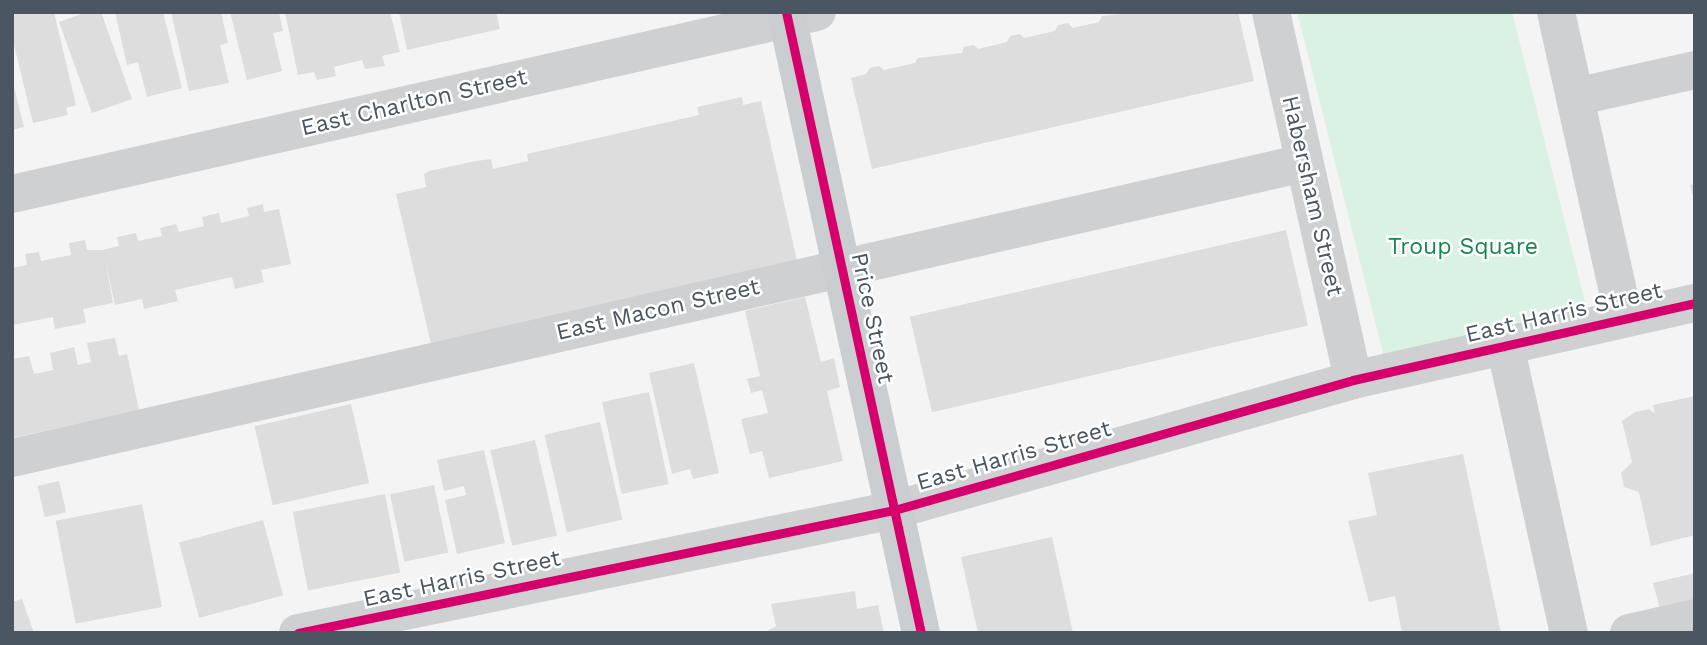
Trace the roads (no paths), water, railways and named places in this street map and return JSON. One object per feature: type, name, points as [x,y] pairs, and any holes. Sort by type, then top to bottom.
[{"type":"main road","name":"Price Street","points":[[797,15],[841,268],[921,633]]},
{"type":"street","name":"Habersham Street","points":[[1271,12],[1353,380]]},
{"type":"street","points":[[1556,12],[1624,318]]},
{"type":"street","name":"East Charlton Street","points":[[12,194],[797,15]]},
{"type":"street","points":[[1575,97],[1695,70]]},
{"type":"street","name":"East Macon Street","points":[[12,458],[1304,163]]},
{"type":"street","name":"East Harris Street","points":[[298,633],[894,510],[1353,380],[1695,303]]},
{"type":"street","points":[[1504,345],[1569,633]]},
{"type":"street","points":[[1629,633],[1695,618]]},
{"type":"park label","name":"Troup Square","points":[[1463,247]]}]
